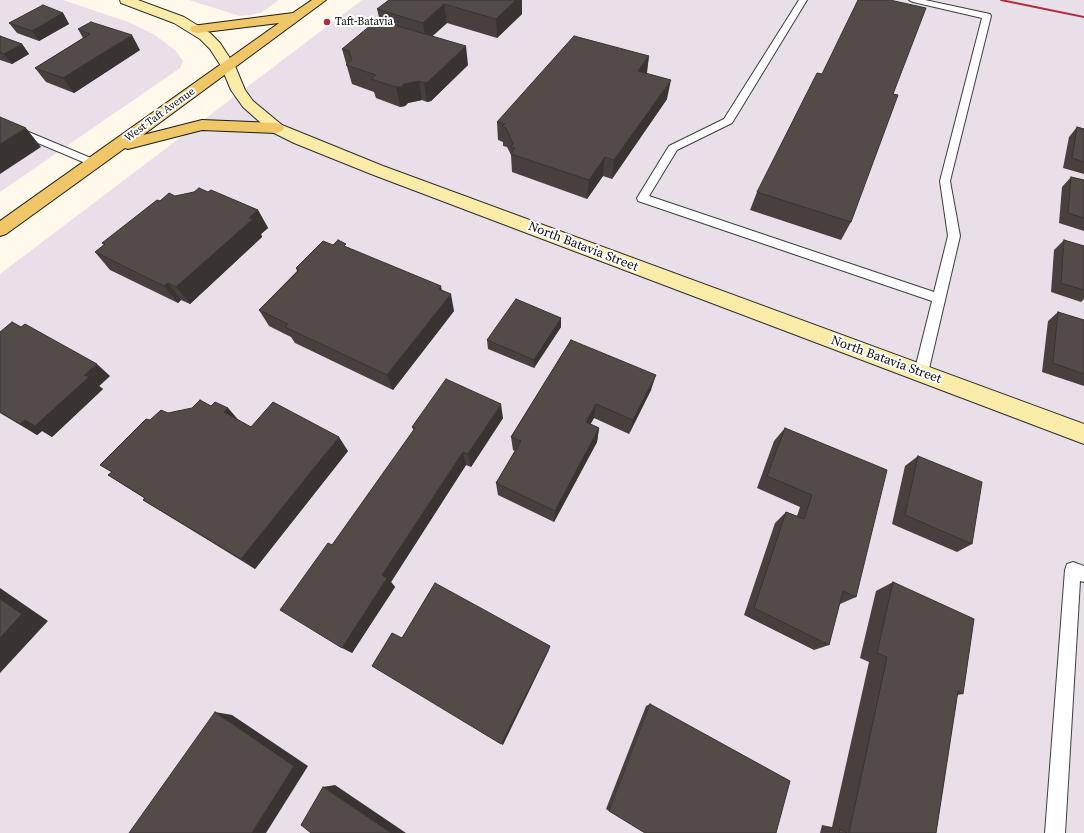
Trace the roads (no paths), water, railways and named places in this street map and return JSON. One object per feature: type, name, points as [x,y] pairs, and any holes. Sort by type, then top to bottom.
[{"type":"main road","name":"West Taft Avenue","points":[[0,230],[320,0]]},
{"type":"main road","points":[[196,29],[296,17]]},
{"type":"main road","points":[[115,147],[202,125],[276,128]]},
{"type":"street","name":"North Batavia Street","points":[[126,0],[179,20],[196,29],[212,41],[228,66],[238,90],[248,104],[276,128],[300,139],[377,170],[1084,434]]},
{"type":"lane","points":[[803,0],[728,121],[673,148],[642,198],[939,298]]},
{"type":"lane","points":[[913,0],[987,16],[945,181],[954,236],[922,373]]},
{"type":"lane","points":[[0,123],[94,163]]},
{"type":"lane","points":[[1056,833],[1074,570],[1084,574]]},
{"type":"railway","points":[[1001,0],[1084,17]]},
{"type":"place","name":"Taft-Batavia","points":[[327,22]]}]
